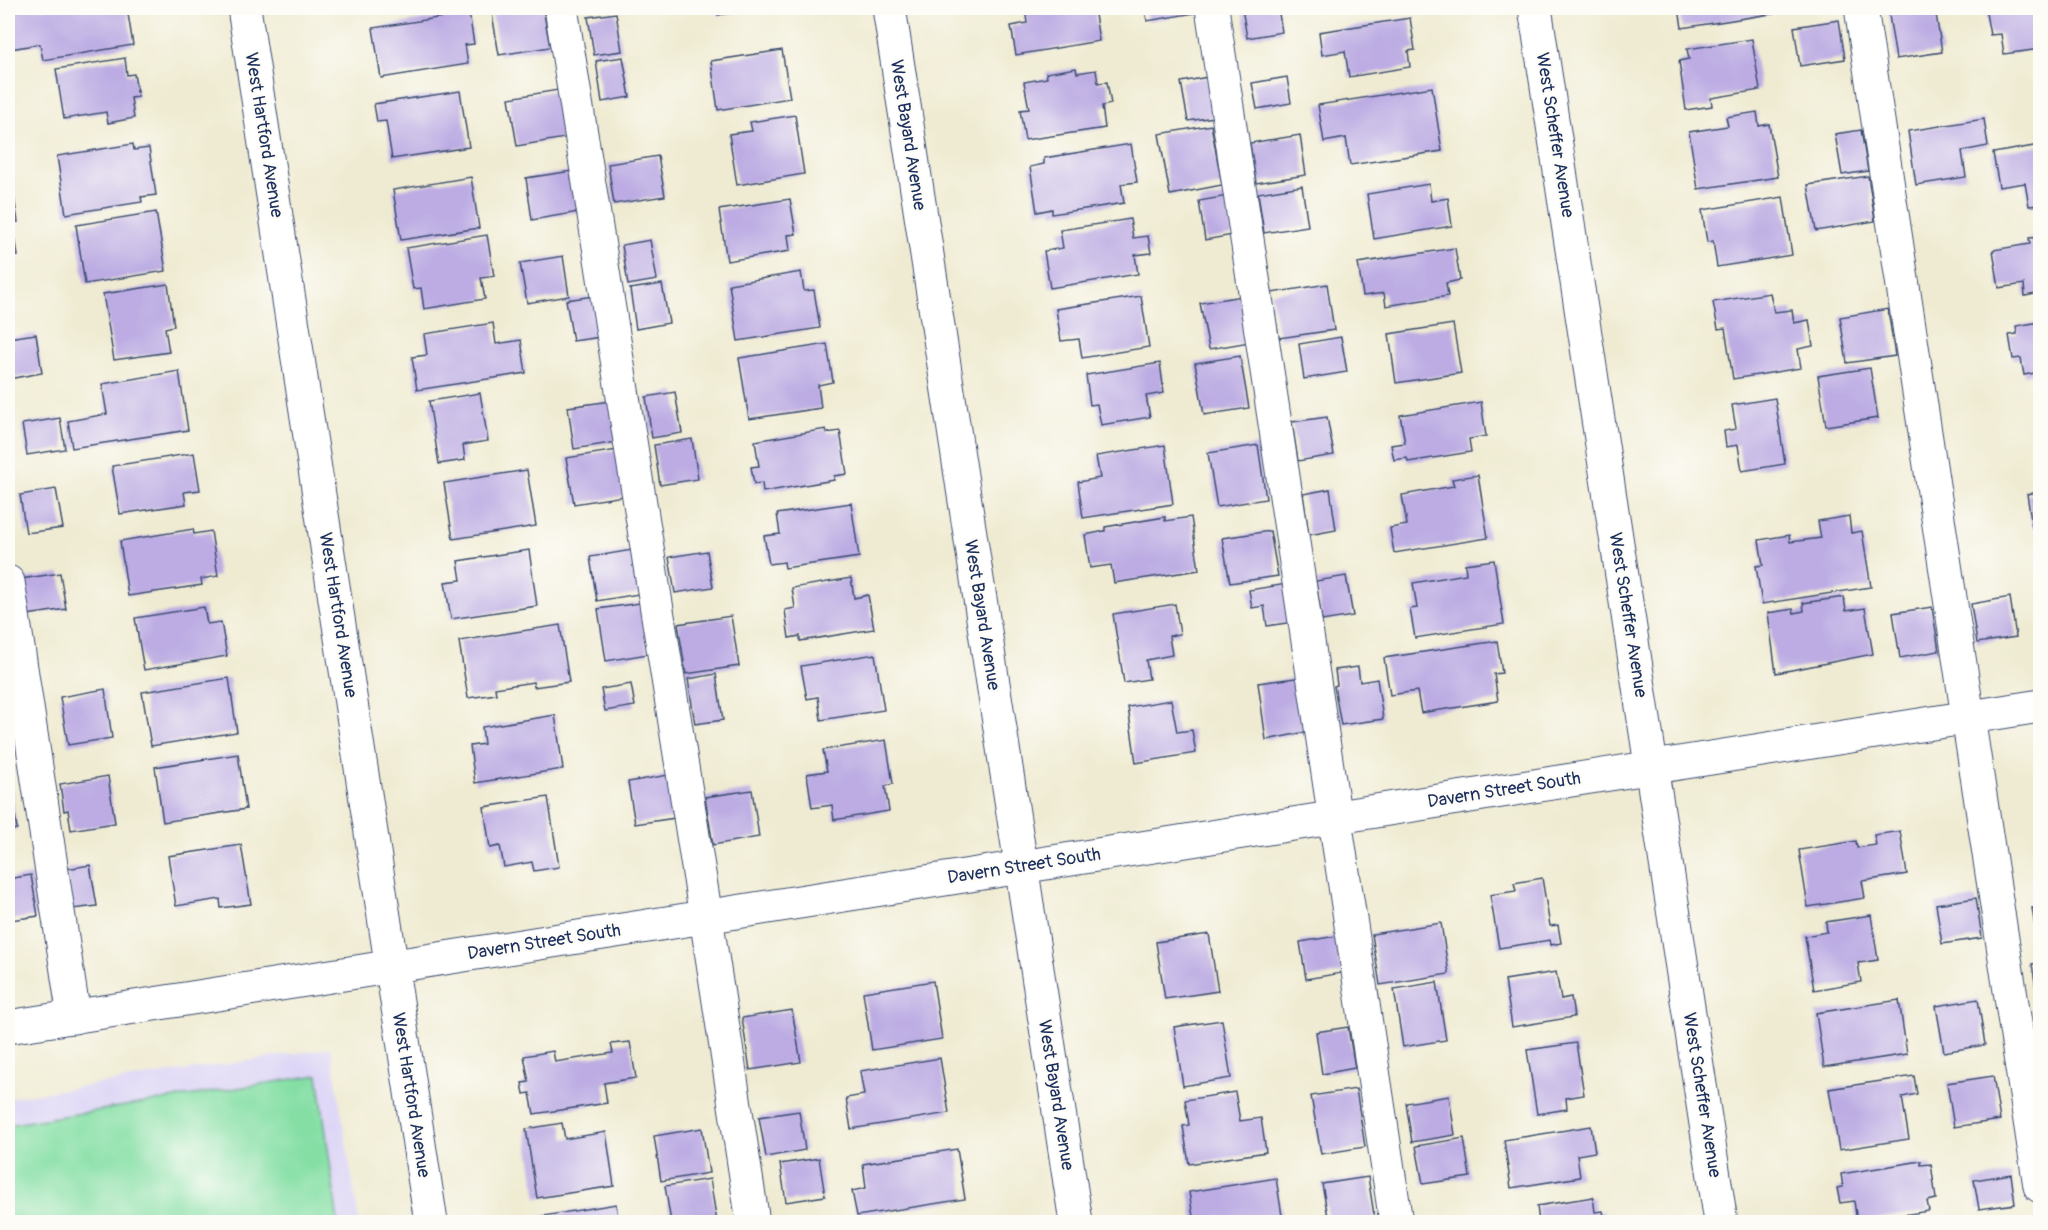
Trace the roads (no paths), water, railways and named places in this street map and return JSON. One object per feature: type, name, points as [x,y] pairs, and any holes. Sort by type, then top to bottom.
[{"type":"street","name":"West Hartford Avenue","points":[[244,8],[431,1222]]},
{"type":"street","points":[[561,8],[753,1222]]},
{"type":"street","name":"West Bayard Avenue","points":[[889,8],[1076,1222]]},
{"type":"street","points":[[1212,8],[1396,1222]]},
{"type":"street","name":"West Scheffer Avenue","points":[[1535,8],[1721,1222]]},
{"type":"street","points":[[1861,8],[2040,1186]]},
{"type":"street","points":[[8,582],[74,1017]]},
{"type":"street","name":"Davern Street South","points":[[8,1027],[2040,706]]}]
